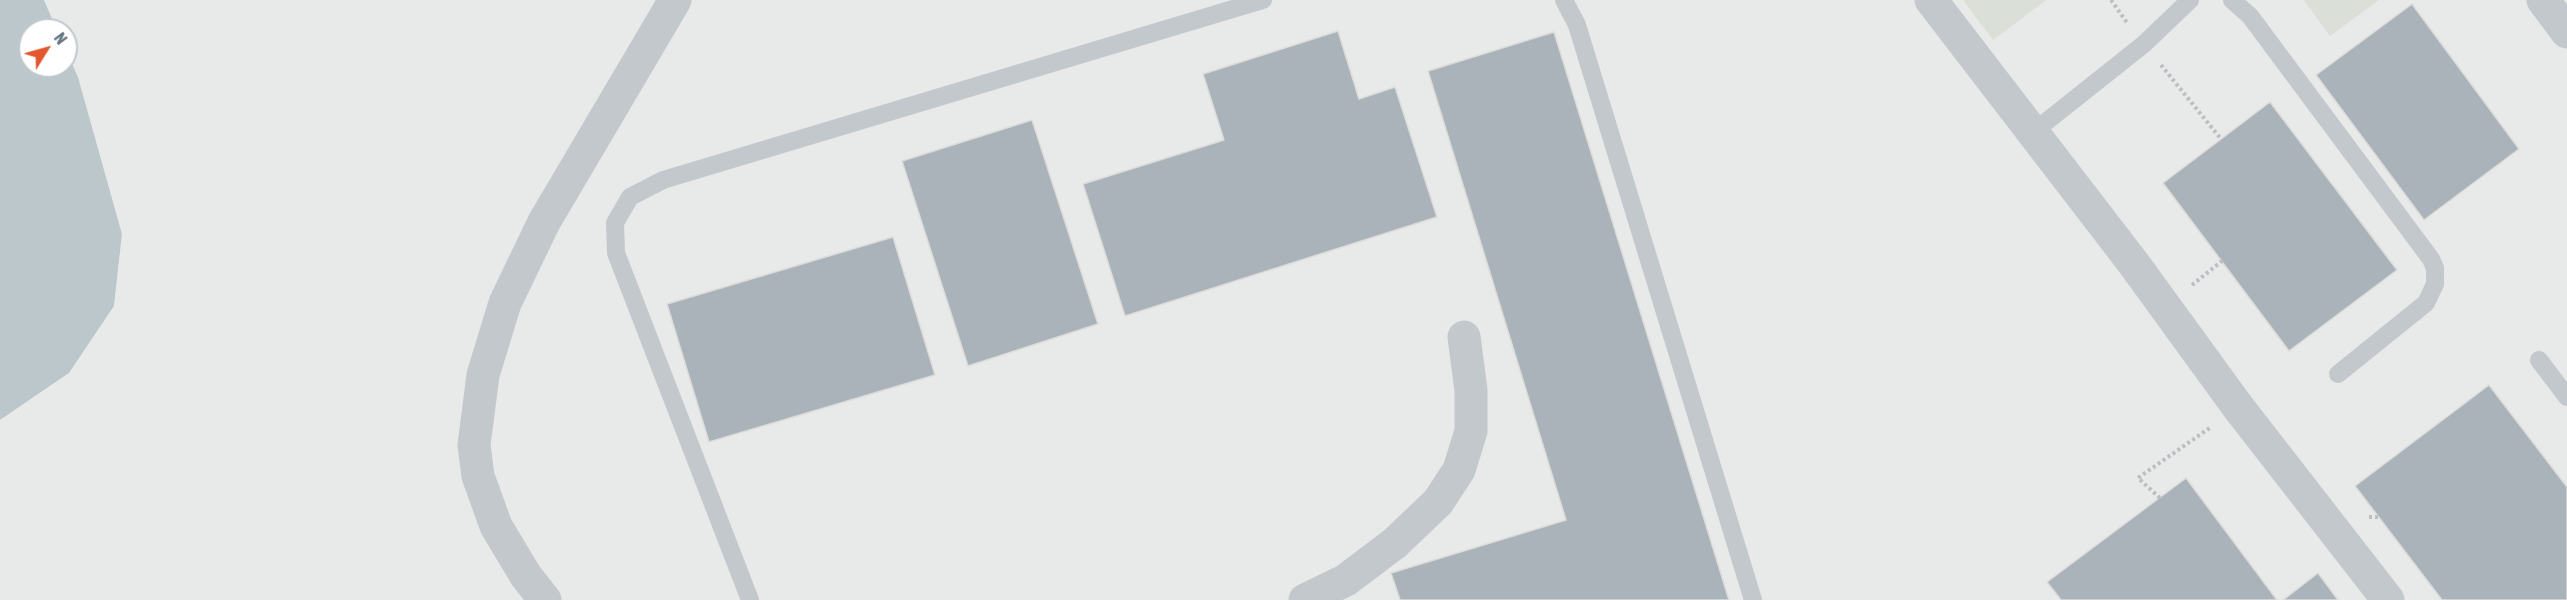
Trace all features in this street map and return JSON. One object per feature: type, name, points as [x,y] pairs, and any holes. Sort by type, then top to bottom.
[{"type":"street","points":[[545,600],[526,576],[496,526],[478,476],[474,446],[483,375],[505,303],[544,222],[675,0]]},
{"type":"street","points":[[1931,0],[2134,264],[2238,407],[2388,600]]},
{"type":"street","points":[[2543,0],[2567,32]]},
{"type":"street","points":[[1305,600],[1346,580],[1395,543],[1438,502],[1459,470],[1471,431],[1471,390],[1464,337]]},
{"type":"lane","points":[[750,600],[615,253],[615,223],[630,197],[663,180],[1263,0]]},
{"type":"lane","points":[[1564,0],[1577,25],[1753,600]]},
{"type":"lane","points":[[2032,133],[2144,44],[2190,0]]},
{"type":"lane","points":[[2232,0],[2250,16],[2431,259],[2435,268],[2435,284],[2426,303],[2338,374]]},
{"type":"lane","points":[[2539,360],[2567,397]]},
{"type":"path","points":[[2111,0],[2221,139]]},
{"type":"path","points":[[2160,498],[2138,478],[2238,407]]},
{"type":"shaded area","points":[[0,0],[44,0],[52,18],[18,18],[18,78],[78,77],[122,234],[114,306],[69,373],[0,420]]},
{"type":"shaded area","points":[[44,0],[2567,0],[2567,600],[0,600],[0,420],[69,373],[114,306],[122,234],[78,77],[78,18],[52,18]]},
{"type":"shaded area","points":[[1963,0],[2046,0],[1993,40]]},
{"type":"shaded area","points":[[2304,0],[2379,0],[2330,36]]},
{"type":"building","points":[[2412,4],[2519,149],[2424,220],[2316,75]]},
{"type":"building","points":[[1338,31],[1359,99],[1395,87],[1437,217],[1125,316],[1083,184],[1224,140],[1203,74]]},
{"type":"building","points":[[1554,32],[1729,600],[1400,600],[1391,573],[1566,520],[1428,71]]},
{"type":"building","points":[[2270,102],[2397,270],[2289,351],[2163,183]]},
{"type":"building","points":[[1032,120],[1098,324],[968,366],[902,161]]},
{"type":"building","points":[[893,237],[935,375],[709,442],[667,304]]},
{"type":"building","points":[[2489,385],[2567,487],[2567,600],[2442,600],[2355,486]]},
{"type":"building","points":[[2186,478],[2277,600],[2061,600],[2047,582]]},
{"type":"building","points":[[2318,573],[2338,600],[2283,600]]}]
